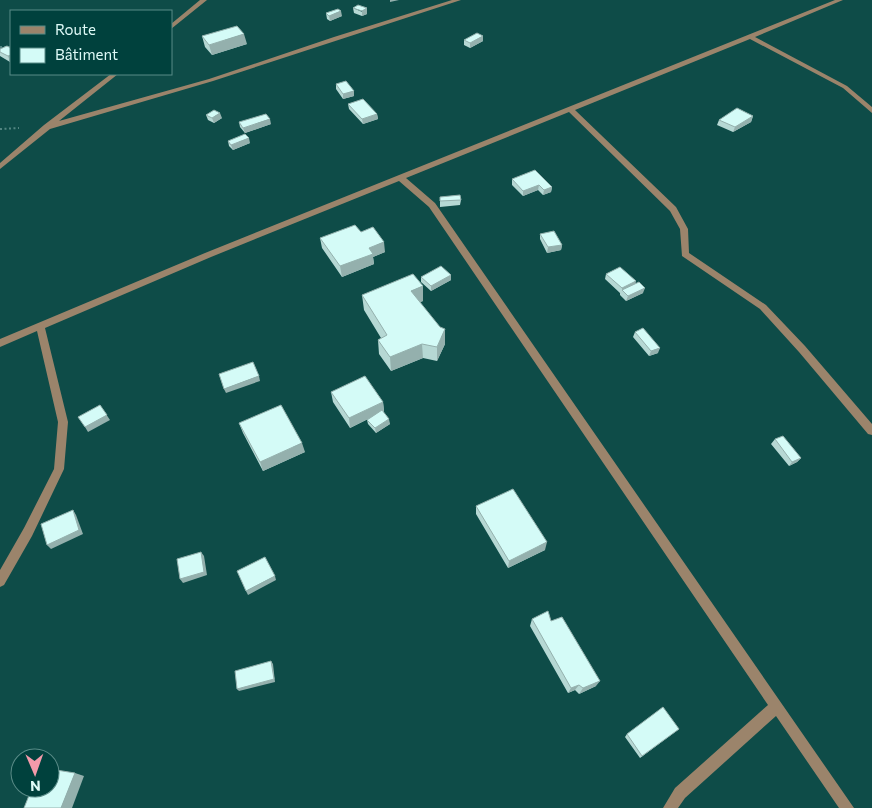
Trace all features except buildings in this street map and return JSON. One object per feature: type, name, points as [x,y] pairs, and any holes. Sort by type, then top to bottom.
[{"type":"street","points":[[172,26],[204,0]]},
{"type":"street","points":[[47,127],[211,80],[458,0]]},
{"type":"street","points":[[0,343],[208,255],[840,0]]},
{"type":"street","points":[[751,37],[845,87],[872,112]]},
{"type":"street","points":[[0,167],[47,127],[114,75]]},
{"type":"street","points":[[571,110],[673,209],[684,229],[685,254],[762,307],[802,349],[872,431]]},
{"type":"street","points":[[401,178],[432,205],[847,808]]},
{"type":"street","points":[[0,581],[28,532],[59,469],[63,422],[40,326]]},
{"type":"street","points":[[670,808],[680,793],[777,706]]}]
